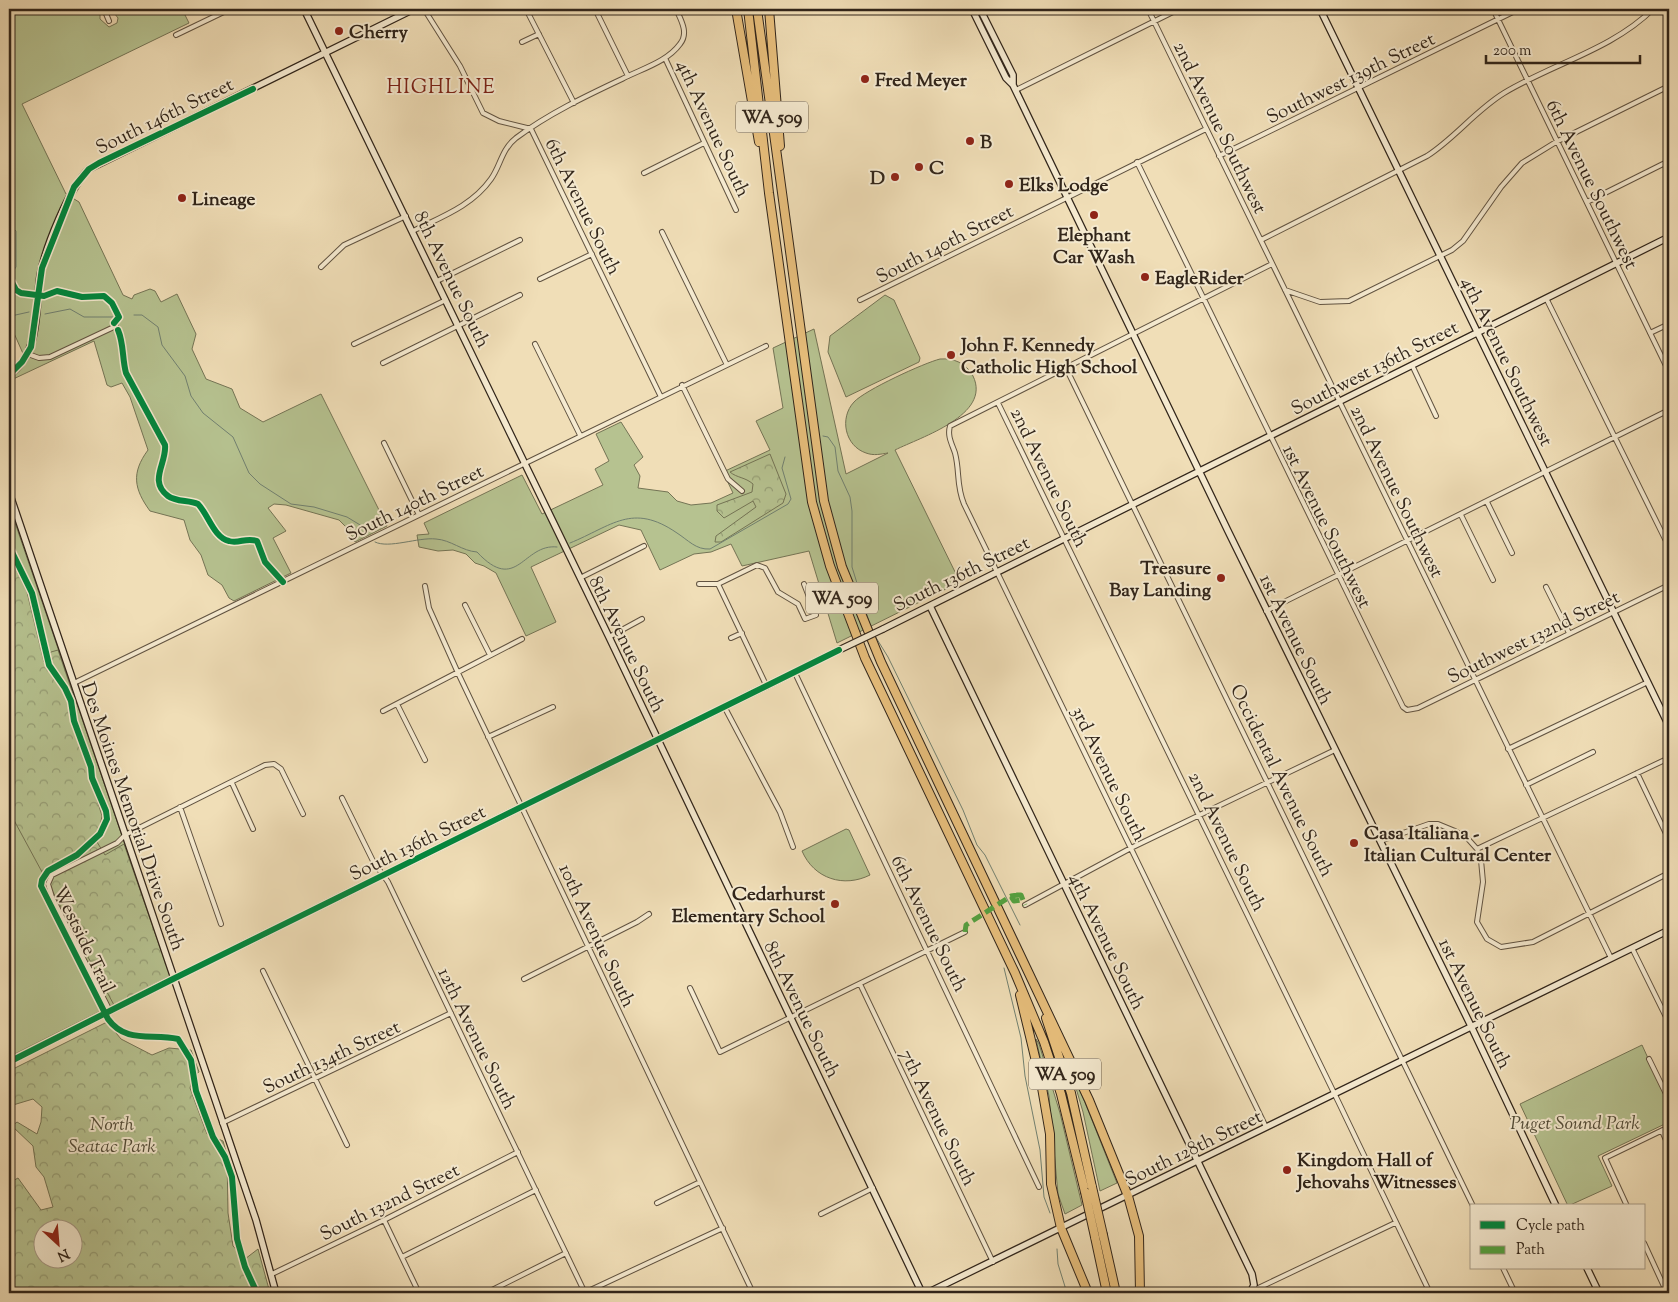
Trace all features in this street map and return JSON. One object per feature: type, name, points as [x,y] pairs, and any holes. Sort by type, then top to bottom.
[{"type":"highway","points":[[735,9],[769,193]]},
{"type":"highway","name":"WA 509","points":[[748,9],[769,193],[812,502],[830,566],[865,658],[1015,973],[1044,1042],[1053,1068],[1084,1192],[1116,1293]]},
{"type":"highway","name":"WA 509","points":[[757,9],[824,501],[842,567],[886,671],[983,880],[1025,963],[1071,1093],[1092,1187],[1107,1293]]},
{"type":"highway","points":[[769,9],[786,225]]},
{"type":"highway","points":[[1025,963],[1089,1100],[1128,1196],[1139,1236],[1140,1293]]},
{"type":"highway","points":[[1015,973],[1041,1082],[1050,1134],[1051,1184],[1061,1228],[1088,1293]]},
{"type":"street","points":[[104,9],[109,21]]},
{"type":"street","points":[[176,35],[230,9]]},
{"type":"street","name":"8th Avenue South","points":[[304,9],[609,637],[922,1293]]},
{"type":"street","name":"South 146th Street","points":[[28,354],[34,334],[40,277],[45,255],[74,187],[89,169],[414,9]]},
{"type":"street","name":"6th Avenue South","points":[[424,9],[460,66],[483,113],[508,124],[530,129],[660,395]]},
{"type":"street","points":[[526,9],[574,103]]},
{"type":"street","points":[[595,9],[628,76]]},
{"type":"street","points":[[413,231],[471,201],[492,177],[508,145],[530,129],[574,103],[665,58],[682,42],[684,35],[682,22],[676,9]]},
{"type":"street","name":"1st Avenue South","points":[[972,9],[1006,78],[1015,88],[1201,472],[1266,611],[1471,1026],[1555,1204]]},
{"type":"street","name":"1st Avenue South","points":[[980,9],[1013,75],[1015,88]]},
{"type":"street","name":"2nd Avenue Southwest","points":[[1148,9],[1508,749],[1591,913],[1611,958]]},
{"type":"street","points":[[1015,88],[1179,9]]},
{"type":"street","name":"4th Avenue Southwest","points":[[1320,9],[1669,726]]},
{"type":"street","name":"6th Avenue Southwest","points":[[1493,9],[1669,372]]},
{"type":"street","name":"Southwest 139th Street","points":[[1219,156],[1360,89],[1519,9]]},
{"type":"street","points":[[1261,240],[1436,150],[1489,103],[1528,80],[1626,31],[1653,9]]},
{"type":"street","points":[[522,42],[539,34]]},
{"type":"street","name":"4th Avenue South","points":[[665,58],[736,210]]},
{"type":"street","points":[[1285,290],[1320,302],[1349,301],[1440,256],[1463,241],[1513,171],[1533,155],[1669,86]]},
{"type":"street","name":"South 140th Street","points":[[860,300],[1206,128]]},
{"type":"street","points":[[644,173],[704,143]]},
{"type":"street","points":[[1587,202],[1669,161]]},
{"type":"street","name":"1st Avenue Southwest","points":[[1136,162],[1400,704],[1407,710]]},
{"type":"street","points":[[321,267],[344,245],[406,216]]},
{"type":"street","points":[[662,232],[726,363]]},
{"type":"street","name":"Southwest 136th Street","points":[[1201,472],[1669,237]]},
{"type":"street","points":[[437,281],[520,240]]},
{"type":"street","points":[[540,279],[592,254]]},
{"type":"street","points":[[998,403],[1272,264]]},
{"type":"street","points":[[383,363],[520,295]]},
{"type":"street","points":[[1546,298],[1669,547]]},
{"type":"street","points":[[354,344],[446,300]]},
{"type":"street","points":[[1650,333],[1669,324]]},
{"type":"street","points":[[9,375],[17,369],[28,354],[39,358],[50,357],[116,326]]},
{"type":"street","points":[[535,344],[580,435]]},
{"type":"street","name":"South 140th Street","points":[[74,683],[660,395],[766,346]]},
{"type":"street","points":[[1412,365],[1436,416]]},
{"type":"street","name":"Occidental Avenue South","points":[[1066,368],[1269,782],[1471,1204]]},
{"type":"street","points":[[682,385],[728,479],[742,491]]},
{"type":"street","name":"3rd Avenue South","points":[[998,403],[950,426],[948,431],[955,454],[959,492],[1266,1127]]},
{"type":"street","name":"2nd Avenue South","points":[[998,403],[1200,815],[1430,1293]]},
{"type":"street","points":[[1266,611],[1669,410]]},
{"type":"street","points":[[384,443],[419,515]]},
{"type":"street","name":"South 136th Street","points":[[9,1062],[173,979],[725,708],[997,571],[1201,472]]},
{"type":"street","name":"Des Moines Memorial Drive South","points":[[9,492],[222,1123],[272,1274],[276,1293]]},
{"type":"street","points":[[1487,502],[1512,553]]},
{"type":"street","points":[[1461,515],[1493,580]]},
{"type":"street","points":[[580,578],[644,546]]},
{"type":"street","points":[[699,584],[718,584],[756,566],[765,568],[778,592],[798,604],[805,619],[816,615],[804,584]]},
{"type":"street","points":[[718,584],[767,687]]},
{"type":"street","name":"Southwest 132nd Street","points":[[1407,710],[1418,708],[1669,584]]},
{"type":"street","name":"10th Avenue South","points":[[425,586],[428,608],[458,673],[754,1293]]},
{"type":"street","points":[[1546,587],[1569,633]]},
{"type":"street","points":[[465,605],[490,655]]},
{"type":"street","name":"4th Avenue South","points":[[930,606],[1252,1274],[1254,1281],[1251,1292]]},
{"type":"street","points":[[609,637],[642,619]]},
{"type":"street","points":[[731,638],[742,633]]},
{"type":"street","points":[[383,710],[458,673],[522,638]]},
{"type":"street","name":"6th Avenue South","points":[[794,673],[1040,1187]]},
{"type":"street","points":[[1508,749],[1648,682]]},
{"type":"street","points":[[397,704],[424,760]]},
{"type":"street","points":[[488,737],[553,707]]},
{"type":"street","points":[[725,708],[780,812],[793,847]]},
{"type":"street","points":[[1025,905],[1131,848],[1335,750]]},
{"type":"street","points":[[1526,784],[1593,752]]},
{"type":"street","points":[[1477,849],[1669,758]]},
{"type":"street","points":[[110,1011],[52,897],[48,884],[55,872],[117,843],[125,835],[232,783],[260,767],[274,764],[281,769],[302,814]]},
{"type":"street","points":[[1637,773],[1669,840]]},
{"type":"street","points":[[232,783],[253,829]]},
{"type":"street","name":"12th Avenue South","points":[[342,798],[372,861],[384,876],[451,1013],[584,1293]]},
{"type":"street","points":[[180,808],[221,924]]},
{"type":"street","points":[[1380,841],[1418,827],[1438,824],[1468,839],[1477,849],[1482,860],[1483,882],[1477,922],[1487,940],[1501,947],[1533,942],[1669,873]]},
{"type":"street","points":[[524,979],[637,922],[649,914]]},
{"type":"street","name":"South 128th Street","points":[[928,1293],[1669,930]]},
{"type":"street","points":[[690,988],[720,1052],[965,932]]},
{"type":"street","points":[[1632,948],[1669,1023]]},
{"type":"street","points":[[263,971],[274,990],[347,1145]]},
{"type":"street","name":"7th Avenue South","points":[[860,984],[993,1262]]},
{"type":"street","name":"South 134th Street","points":[[222,1123],[451,1013]]},
{"type":"street","points":[[1649,1059],[1669,1100]]},
{"type":"street","points":[[1626,1204],[1605,1158],[1669,1127]]},
{"type":"street","points":[[1662,1131],[1669,1147]]},
{"type":"street","name":"South 132nd Street","points":[[272,1274],[518,1152]]},
{"type":"street","points":[[658,1203],[700,1182]]},
{"type":"street","points":[[821,1214],[873,1188]]},
{"type":"street","points":[[402,1257],[536,1190]]},
{"type":"street","points":[[384,1220],[420,1293]]},
{"type":"street","points":[[1251,1292],[1395,1223]]},
{"type":"street","points":[[584,1293],[723,1228]]},
{"type":"street","points":[[1646,1247],[1667,1293]]},
{"type":"street","points":[[486,1293],[566,1253]]},
{"type":"street","points":[[1503,1270],[1514,1293]]},
{"type":"street","points":[[1588,1270],[1599,1293]]},
{"type":"green space","points":[[14,9],[100,9],[100,19],[109,27],[117,23],[118,18],[111,9],[182,9],[189,23],[22,104],[66,194],[79,202],[123,295],[132,299],[134,295],[150,289],[155,291],[161,302],[177,294],[196,334],[192,349],[206,379],[232,389],[240,408],[263,422],[321,394],[387,526],[355,542],[349,530],[339,520],[286,505],[274,504],[268,508],[286,531],[273,538],[291,573],[234,601],[229,598],[222,585],[208,575],[201,555],[190,540],[184,520],[150,511],[145,503],[138,488],[137,474],[139,466],[148,450],[130,397],[122,383],[111,387],[107,385],[94,341],[9,381],[9,369],[25,358],[13,331],[9,333],[9,240],[12,238],[9,234],[9,35]]},
{"type":"green space","points":[[885,295],[894,300],[920,358],[919,362],[846,397],[828,352],[830,336]]},
{"type":"green space","points":[[814,329],[846,474],[888,453],[875,455],[866,453],[853,444],[849,438],[846,431],[846,423],[849,408],[860,397],[895,377],[940,359],[950,359],[959,362],[973,376],[976,390],[972,402],[964,413],[951,423],[895,450],[960,582],[837,643],[809,551],[742,566],[731,544],[711,552],[694,554],[660,570],[641,530],[619,525],[531,567],[556,622],[526,636],[496,573],[475,563],[466,554],[453,550],[438,551],[419,547],[417,535],[429,534],[424,523],[522,475],[542,514],[603,485],[595,469],[609,461],[596,434],[621,422],[643,457],[634,465],[640,476],[638,488],[668,492],[677,501],[691,505],[711,503],[733,493],[723,472],[770,450],[756,421],[783,408],[773,348]]},
{"type":"green space","points":[[770,454],[786,494],[783,503],[721,542],[715,542],[716,536],[756,507],[753,501],[724,518],[717,511],[717,505],[752,492],[753,484],[730,472]]},
{"type":"green space","points":[[9,505],[170,976],[9,1057]]},
{"type":"green space","points":[[9,555],[27,592],[44,662],[51,652],[58,650],[73,694],[69,708],[102,816],[97,842],[105,855],[124,844],[170,976],[114,1005],[9,811]]},
{"type":"green space","points":[[846,829],[849,830],[870,875],[850,881],[840,881],[822,874],[814,868],[807,861],[802,851]]},
{"type":"green space","name":"North Seatac Park","points":[[107,1022],[121,1039],[152,1055],[169,1048],[191,1050],[199,1072],[193,1076],[190,1088],[207,1134],[223,1141],[227,1155],[228,1213],[233,1246],[245,1259],[258,1249],[270,1293],[9,1293],[9,1183],[18,1178],[41,1210],[53,1207],[44,1177],[36,1167],[33,1146],[12,1126],[17,1122],[37,1134],[41,1122],[42,1107],[33,1099],[13,1105],[9,1101],[9,1071]]},
{"type":"green space","points":[[1036,1039],[1060,1113],[1082,1205],[1065,1214],[1058,1194],[1049,1096]]},
{"type":"green space","name":"Puget Sound Park","points":[[1642,1045],[1669,1104],[1669,1122],[1598,1156],[1612,1186],[1572,1204],[1567,1204],[1520,1104]]},
{"type":"green space","points":[[1072,1070],[1117,1183],[1100,1191],[1083,1112]]},
{"type":"waterway","points":[[9,224],[16,231],[16,267],[11,274]]},
{"type":"waterway","points":[[45,314],[70,309],[84,317],[113,317]]},
{"type":"waterway","points":[[9,312],[11,316],[29,312]]},
{"type":"waterway","points":[[134,315],[142,315],[158,327],[162,345],[185,376],[191,396],[203,413],[233,437],[249,473],[260,484],[291,504],[314,507],[347,517],[370,531]]},
{"type":"waterway","points":[[823,436],[828,437],[835,447],[838,471],[850,497],[852,511],[852,567],[870,625]]},
{"type":"waterway","points":[[570,543],[610,524],[634,518],[647,519],[661,524],[692,544],[700,548],[710,549],[788,504],[791,499],[782,468],[785,457]]},
{"type":"waterway","points":[[375,542],[396,544],[429,539],[447,541],[466,550],[477,552],[491,564],[502,569],[511,568],[545,548],[557,547]]},
{"type":"waterway","points":[[875,636],[888,657],[963,810],[977,845],[985,855],[1020,925]]},
{"type":"waterway","points":[[1004,968],[1021,1038],[1025,1076],[1040,1150],[1044,1197],[1050,1213]]},
{"type":"waterway","points":[[1057,1249],[1058,1264],[1067,1293]]},
{"type":"marked path","points":[[965,932],[966,925],[1011,896],[1018,895],[1021,900],[1014,901],[1012,898],[1014,895],[1021,895],[1025,905]]},
{"type":"cycle path","points":[[9,375],[22,362],[31,347],[42,268],[74,187],[89,169],[253,89]]},
{"type":"cycle path","points":[[9,277],[16,290],[21,293],[44,296],[57,291],[82,297],[104,296],[112,303],[119,317],[114,323]]},
{"type":"cycle path","points":[[118,330],[126,373],[165,445],[159,478],[162,490],[171,498],[198,504],[215,531],[224,539],[233,542],[257,541],[265,562],[283,582]]},
{"type":"cycle path","name":"Westside Trail","points":[[9,546],[32,593],[49,665],[65,688],[71,701],[74,721],[91,767],[92,778],[106,811],[107,819],[100,834],[77,855],[48,871],[42,880],[41,886],[108,1019],[115,1027],[131,1035],[178,1039],[191,1060],[196,1091],[213,1137],[225,1157],[232,1177],[237,1239],[245,1267],[257,1293]]},
{"type":"cycle path","points":[[9,1062],[839,650]]},
{"type":"place","name":"Cherry","points":[[339,31]]},
{"type":"place","name":"Fred Meyer","points":[[865,79]]},
{"type":"place","name":"B","points":[[970,141]]},
{"type":"place","name":"C","points":[[919,167]]},
{"type":"place","name":"D","points":[[895,177]]},
{"type":"place","name":"Elks Lodge","points":[[1009,184]]},
{"type":"place","name":"Lineage","points":[[182,198]]},
{"type":"place","name":"Elephant Car Wash","points":[[1094,215]]},
{"type":"place","name":"EagleRider","points":[[1145,277]]},
{"type":"place","name":"John F. Kennedy Catholic High School","points":[[951,355]]},
{"type":"place","name":"Treasure Bay Landing","points":[[1221,578]]},
{"type":"place","name":"Casa Italiana - Italian Cultural Center","points":[[1354,843]]},
{"type":"place","name":"Cedarhurst Elementary School","points":[[835,904]]},
{"type":"place","name":"Kingdom Hall of Jehovahs Witnesses","points":[[1287,1170]]},
{"type":"district","name":"HIGHLINE","points":[[441,86]]}]
